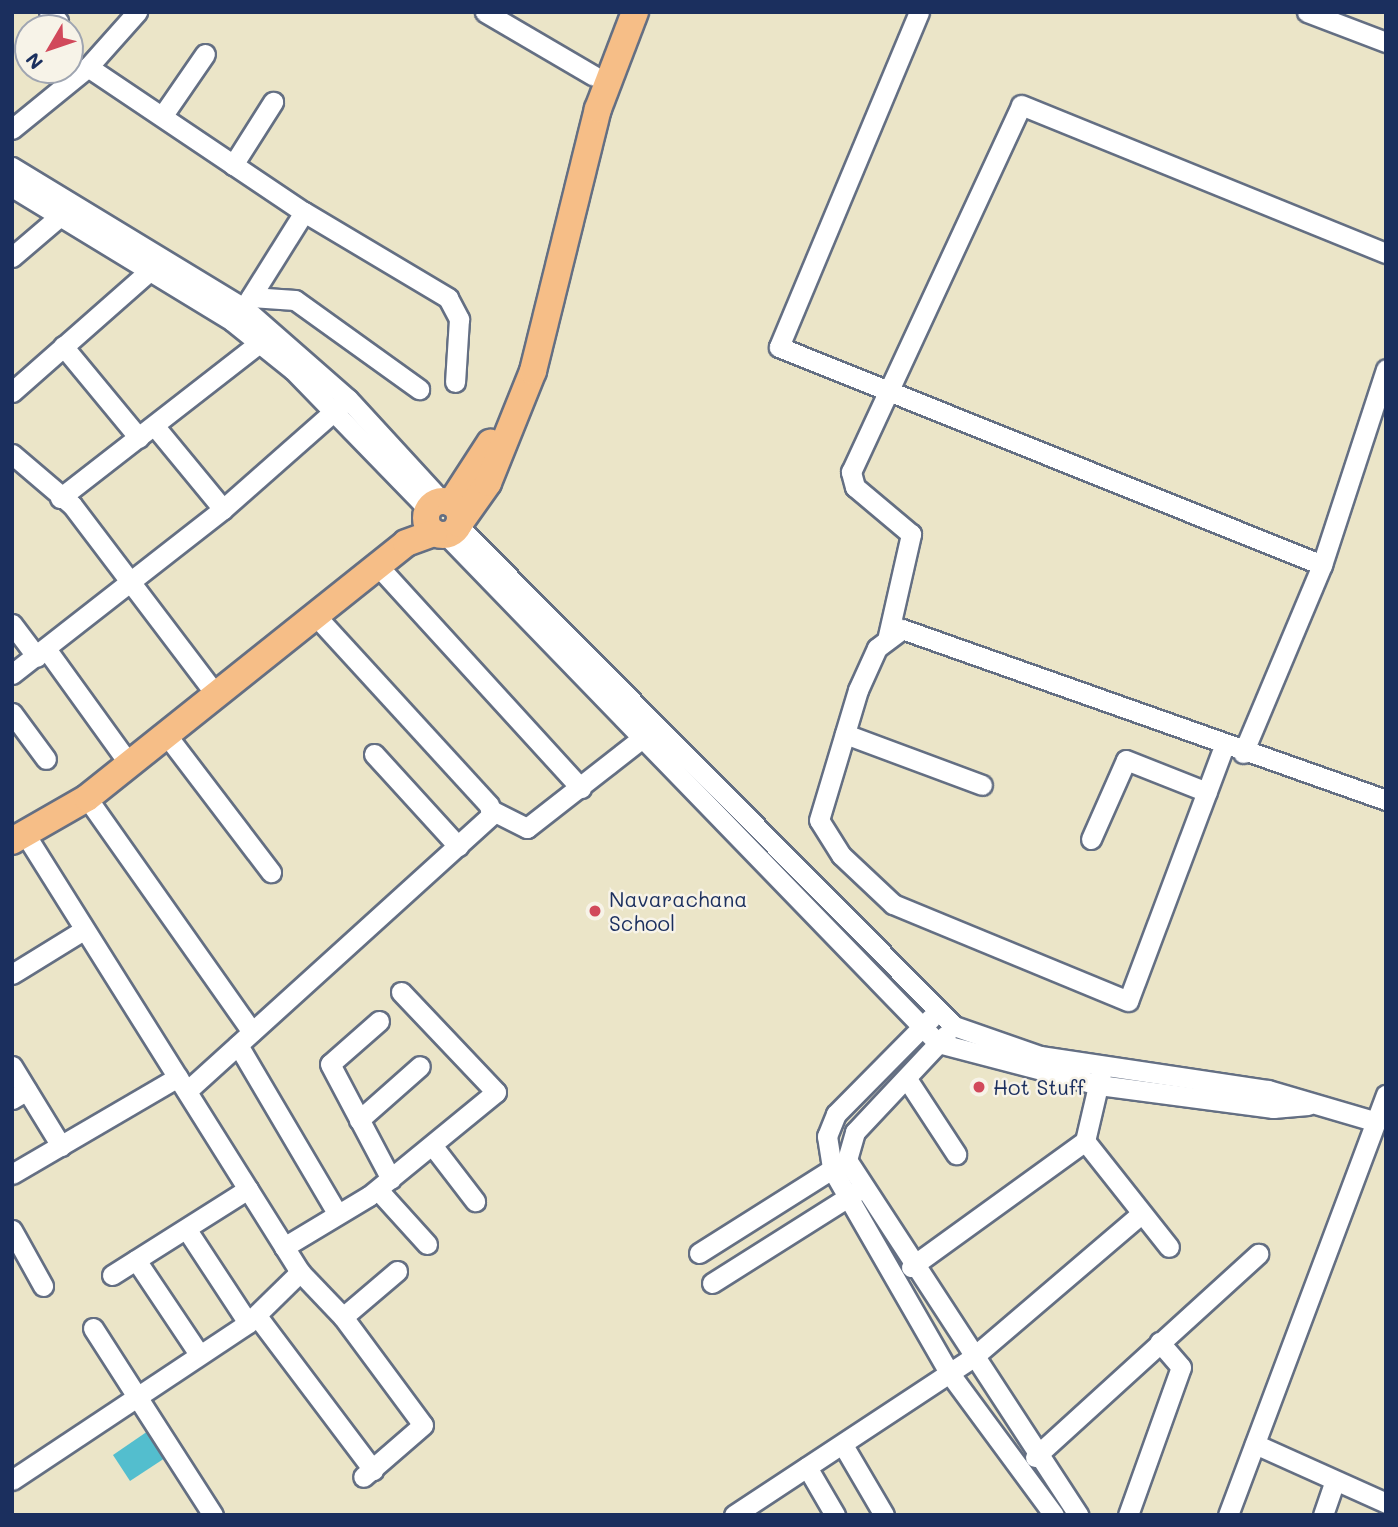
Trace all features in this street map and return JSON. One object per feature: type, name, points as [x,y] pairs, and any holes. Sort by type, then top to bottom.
[{"type":"main road","points":[[19,838],[87,798],[168,737],[406,543],[443,518],[508,440],[601,72],[620,12]]},
{"type":"main road","points":[[601,72],[635,12]]},
{"type":"street","points":[[12,129],[88,67],[137,12]]},
{"type":"street","points":[[485,12],[601,72]]},
{"type":"street","points":[[919,12],[779,347],[1322,565]]},
{"type":"street","points":[[1307,12],[1386,42]]},
{"type":"street","points":[[163,115],[205,54]]},
{"type":"street","points":[[88,67],[304,212],[457,307],[455,382]]},
{"type":"street","points":[[233,165],[273,102]]},
{"type":"street","points":[[887,640],[911,534],[851,480],[887,391],[1020,105],[1386,253]]},
{"type":"street","points":[[12,167],[65,211],[148,272],[243,309],[295,300],[419,389]]},
{"type":"street","points":[[12,187],[65,211],[243,309],[340,405],[641,740],[710,797],[954,1026],[1040,1056],[1323,1104],[1373,1121]]},
{"type":"street","points":[[12,257],[65,211]]},
{"type":"street","points":[[243,309],[304,212]]},
{"type":"street","points":[[12,392],[148,272]]},
{"type":"street","points":[[243,309],[259,343],[340,405]]},
{"type":"street","points":[[60,498],[139,438],[157,429],[259,343]]},
{"type":"street","points":[[63,346],[139,438]]},
{"type":"street","points":[[1243,753],[1322,565],[1386,369]]},
{"type":"street","points":[[12,674],[132,583],[223,509],[340,405]]},
{"type":"street","points":[[157,429],[223,509]]},
{"type":"street","points":[[12,454],[60,498],[72,505],[217,696]]},
{"type":"street","points":[[443,518],[710,797],[938,1043],[1099,1085],[1273,1108],[1323,1104]]},
{"type":"street","points":[[378,566],[581,788]]},
{"type":"street","points":[[317,617],[491,810],[527,828],[641,740]]},
{"type":"street","points":[[12,624],[42,653],[130,765]]},
{"type":"street","points":[[1224,746],[1128,1001],[884,896],[841,855],[819,820],[845,734],[877,648],[902,629],[1224,746],[1243,753],[1386,800]]},
{"type":"street","points":[[12,713],[46,759]]},
{"type":"street","points":[[845,734],[982,785]]},
{"type":"street","points":[[168,737],[271,872]]},
{"type":"street","points":[[374,754],[458,846]]},
{"type":"street","points":[[1091,839],[1126,760],[1207,792]]},
{"type":"street","points":[[87,798],[245,1039],[337,1213]]},
{"type":"street","points":[[12,1174],[182,1084],[245,1039],[458,846],[491,810]]},
{"type":"street","points":[[19,838],[182,1084],[300,1272],[343,1317],[423,1426],[368,1473],[187,1230]]},
{"type":"street","points":[[12,974],[82,931]]},
{"type":"street","points":[[284,1247],[385,1184],[496,1092],[401,992]]},
{"type":"street","points":[[936,1011],[836,1114],[827,1136],[839,1164],[950,1374],[1054,1515]]},
{"type":"street","points":[[379,1021],[330,1063],[359,1120],[385,1184],[427,1244]]},
{"type":"street","points":[[699,1253],[839,1164],[855,1132],[954,1026]]},
{"type":"street","points":[[911,1267],[1085,1141],[1103,1065]]},
{"type":"street","points":[[12,1066],[20,1094],[61,1146]]},
{"type":"street","points":[[359,1120],[420,1066]]},
{"type":"street","points":[[906,1079],[956,1154]]},
{"type":"street","points":[[1228,1515],[1373,1121],[1385,1096]]},
{"type":"street","points":[[1085,1141],[1169,1247]]},
{"type":"street","points":[[432,1145],[475,1200]]},
{"type":"street","points":[[112,1275],[248,1189]]},
{"type":"street","points":[[854,1193],[911,1267],[1035,1457],[1078,1515]]},
{"type":"street","points":[[712,1283],[854,1193]]},
{"type":"street","points":[[742,1512],[971,1359],[1142,1214]]},
{"type":"street","points":[[12,1230],[43,1286]]},
{"type":"street","points":[[1035,1457],[1258,1254]]},
{"type":"street","points":[[136,1260],[198,1354]]},
{"type":"street","points":[[343,1317],[397,1271]]},
{"type":"street","points":[[14,1476],[252,1319],[300,1272]]},
{"type":"street","points":[[93,1328],[212,1515]]},
{"type":"street","points":[[1128,1515],[1181,1367],[1159,1342]]},
{"type":"street","points":[[1255,1444],[1334,1483],[1386,1503]]},
{"type":"street","points":[[843,1445],[884,1515]]},
{"type":"street","points":[[807,1467],[835,1515]]},
{"type":"street","points":[[1323,1515],[1334,1483]]},
{"type":"water","points":[[148,1431],[165,1458],[130,1481],[113,1455]]},
{"type":"place","name":"Navarachana School","points":[[595,911]]},
{"type":"place","name":"Hot Stuff","points":[[979,1087]]}]
